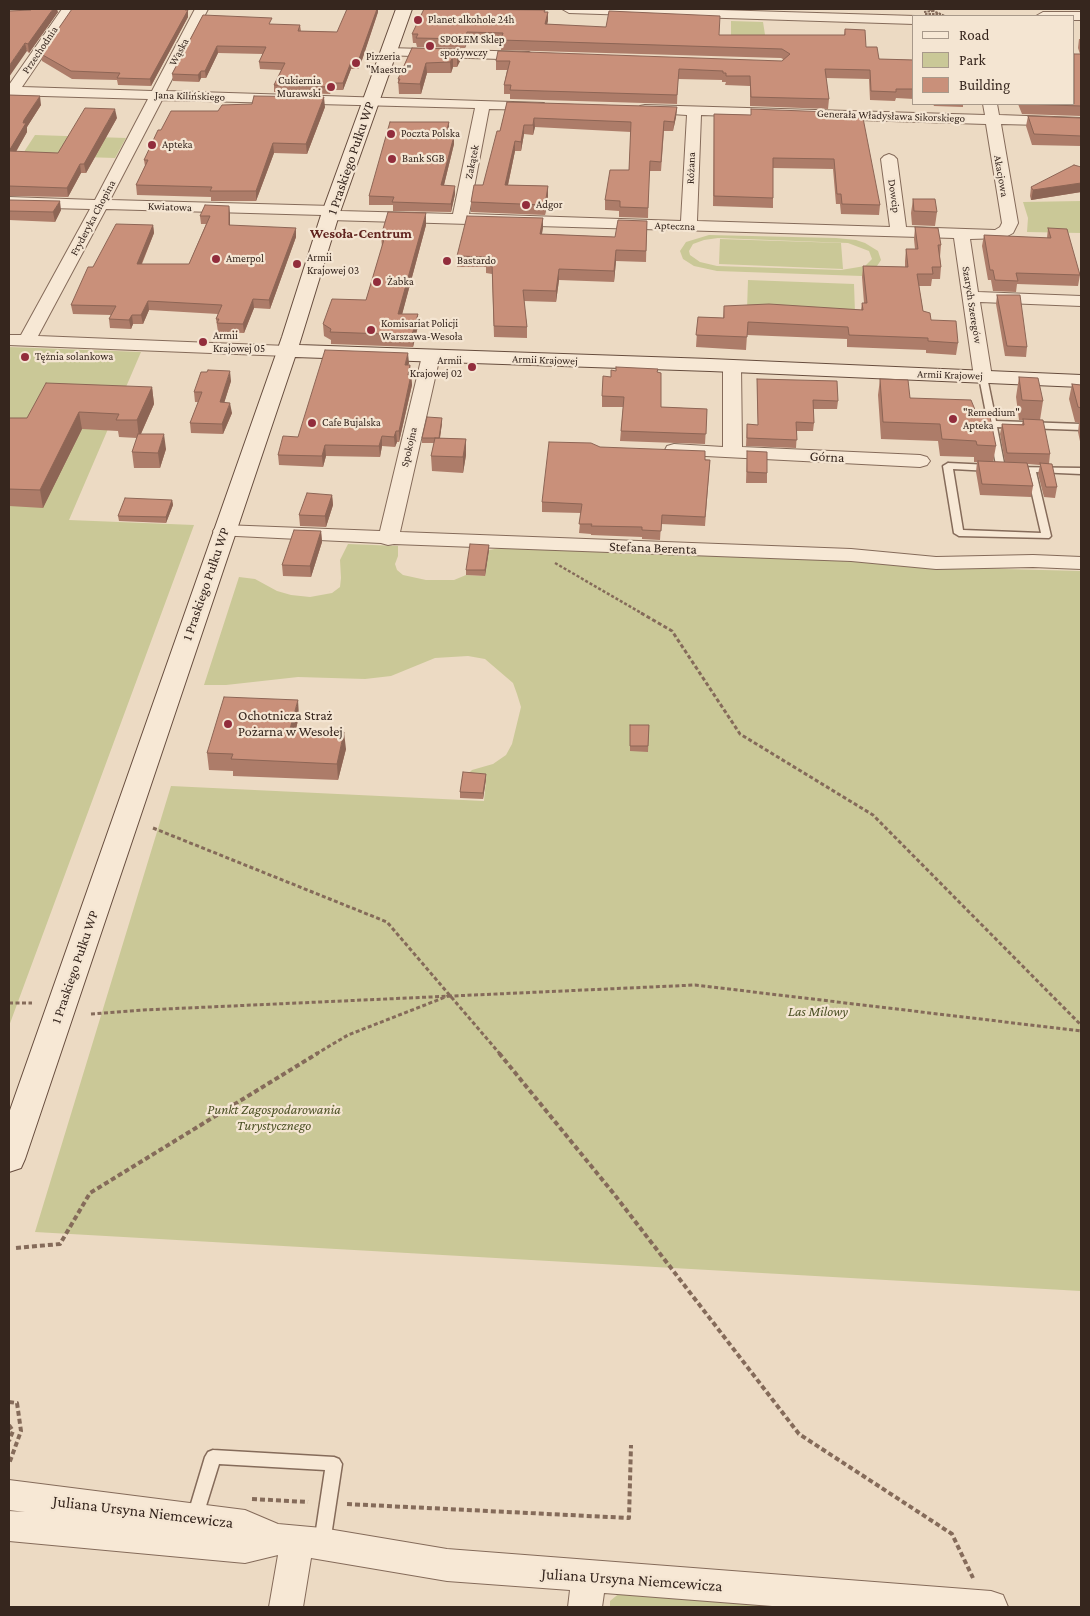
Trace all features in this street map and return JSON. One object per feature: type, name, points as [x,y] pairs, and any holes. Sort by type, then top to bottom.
[{"type":"street","name":"Przechodnia","points":[[10,91],[68,9]]},
{"type":"street","name":"Wąska","points":[[156,95],[202,9]]},
{"type":"street","name":"1 Praskiego Pułku WP","points":[[9,1159],[287,351],[331,213],[404,9]]},
{"type":"street","points":[[569,9],[912,20]]},
{"type":"street","points":[[388,52],[544,56]]},
{"type":"street","name":"Jana Kilińskiego","points":[[10,91],[371,101]]},
{"type":"street","name":"Fryderyka Chopina","points":[[26,341],[100,205],[156,95]]},
{"type":"street","points":[[371,101],[550,106]]},
{"type":"street","name":"Zakątek","points":[[460,219],[483,104]]},
{"type":"street","name":"Generała Władysława Sikorskiego","points":[[627,108],[991,111],[1081,122]]},
{"type":"street","name":"Różana","points":[[689,226],[694,110]]},
{"type":"street","name":"Akacjowa","points":[[990,236],[1004,233],[1010,223],[991,111]]},
{"type":"street","name":"Dowcip","points":[[888,159],[899,232]]},
{"type":"street","name":"Kwiatowa","points":[[9,202],[331,213]]},
{"type":"street","name":"Apteczna","points":[[331,213],[990,236]]},
{"type":"street","name":"Szarych Szeregów","points":[[961,234],[983,377]]},
{"type":"street","points":[[972,297],[1081,301]]},
{"type":"street","name":"Armii Krajowej","points":[[9,340],[732,366],[1081,381]]},
{"type":"street","name":"Spokojna","points":[[388,538],[431,356]]},
{"type":"street","points":[[732,366],[733,452]]},
{"type":"street","name":"Górna","points":[[657,450],[920,461]]},
{"type":"street","name":"Stefana Berenta","points":[[224,532],[850,555],[936,563],[1033,561],[1081,563]]},
{"type":"street","name":"Juliana Ursyna Niemcewicza","points":[[9,1495],[245,1524],[298,1542],[447,1565],[586,1592],[992,1607]]},
{"type":"street","name":"Juliana Ursyna Niemcewicza","points":[[9,1526],[245,1547],[298,1542]]},
{"type":"street","points":[[286,1607],[298,1542]]},
{"type":"lane","points":[[983,377],[1000,468]]},
{"type":"lane","points":[[993,424],[1081,427]]},
{"type":"lane","points":[[1030,469],[1046,536],[959,533],[948,466],[1030,469],[1081,471]]},
{"type":"lane","points":[[195,1519],[213,1457],[334,1464],[298,1542]]},
{"type":"path","points":[[928,9],[942,15]]},
{"type":"path","points":[[522,544],[672,631],[740,734],[873,815],[1081,1025]]},
{"type":"path","points":[[153,828],[387,922],[451,995],[614,1194],[799,1434],[952,1534],[987,1607]]},
{"type":"path","points":[[91,1014],[451,995],[694,985],[1081,1031]]},
{"type":"path","points":[[16,1248],[60,1244],[90,1193],[348,1035],[451,995]]},
{"type":"path","points":[[9,1003],[32,1003]]},
{"type":"path","points":[[9,1402],[17,1403],[23,1431],[9,1464]]},
{"type":"path","points":[[9,1424],[13,1431],[9,1441]]},
{"type":"green space","points":[[731,21],[763,22],[766,41],[731,39]]},
{"type":"green space","points":[[35,135],[126,138],[115,158],[22,155]]},
{"type":"green space","points":[[1081,201],[1081,233],[1027,232],[1028,218],[1023,202]]},
{"type":"green space","points":[[709,235],[856,240],[878,251],[881,260],[875,269],[891,277],[717,271],[694,266],[683,259],[680,251],[686,242]],"holes":[[[718,238],[848,243],[869,251],[872,259],[865,266],[841,270],[717,266],[700,262],[690,255],[689,251],[693,244]]]},
{"type":"green space","points":[[720,239],[841,243],[843,269],[719,264]]},
{"type":"green space","points":[[748,280],[854,284],[855,313],[747,309]]},
{"type":"green space","points":[[9,347],[141,352],[69,520],[194,525],[9,1026]]},
{"type":"green space","name":"Las Milowy","points":[[348,544],[398,546],[398,556],[395,564],[397,570],[403,575],[426,580],[454,580],[466,575],[485,576],[489,550],[511,546],[727,553],[929,567],[1081,571],[1081,1291],[35,1232],[171,786],[484,801],[486,780],[464,778],[472,770],[493,764],[506,755],[512,744],[521,707],[517,694],[513,683],[485,659],[468,656],[435,658],[391,676],[365,679],[298,677],[226,685],[204,685],[239,577],[255,579],[277,591],[291,595],[310,597],[332,593],[340,587],[340,560]]},
{"type":"green space","points":[[638,1587],[881,1607],[610,1607],[610,1601],[621,1592]]},
{"type":"building","points":[[53,9],[28,44],[25,43],[9,66],[9,11]]},
{"type":"building","points":[[72,9],[188,10],[150,79],[117,78],[120,73],[71,71],[41,54]]},
{"type":"building","points":[[347,9],[377,9],[359,59],[357,62],[351,62],[343,83],[331,83],[329,87],[274,85],[285,63],[259,62],[266,47],[217,46],[205,71],[201,71],[198,75],[172,74],[203,15],[272,18],[269,24],[300,25],[298,31],[337,32]]},
{"type":"building","points":[[424,9],[545,10],[544,12],[548,12],[545,24],[606,27],[609,11],[720,16],[719,35],[845,35],[845,29],[865,30],[866,47],[877,47],[879,59],[912,60],[912,89],[896,89],[896,92],[871,91],[870,70],[825,69],[829,99],[751,97],[750,76],[726,76],[726,73],[723,73],[723,71],[679,69],[677,95],[510,90],[511,85],[504,85],[510,61],[496,61],[498,51],[782,61],[790,54],[782,49],[501,40],[503,33],[467,32],[465,39],[416,38],[418,34],[412,34]]},
{"type":"building","points":[[412,48],[461,49],[457,57],[453,57],[450,62],[426,63],[420,84],[398,83]]},
{"type":"building","points":[[1075,54],[1081,54],[1081,106],[1052,105],[1075,105]]},
{"type":"building","points":[[9,95],[40,96],[24,120],[23,123],[26,123],[9,151]]},
{"type":"building","points":[[254,96],[324,97],[306,144],[273,143],[256,191],[210,191],[212,187],[136,185],[148,160],[144,160],[158,130],[161,130],[171,111],[218,111],[222,105],[252,104]]},
{"type":"building","points":[[507,102],[677,107],[674,122],[664,121],[661,162],[650,161],[648,208],[620,207],[620,201],[605,200],[610,170],[629,170],[631,122],[534,118],[533,125],[524,125],[521,142],[515,141],[505,185],[548,186],[545,205],[471,202],[474,185],[483,185],[497,131],[500,131]]},
{"type":"building","points":[[85,108],[115,109],[84,164],[80,164],[67,188],[9,186],[9,151],[58,153]]},
{"type":"building","points":[[751,109],[831,112],[832,118],[863,118],[880,205],[842,204],[841,194],[837,194],[834,159],[773,158],[773,198],[714,196],[714,114],[751,115]]},
{"type":"building","points":[[1028,116],[1081,118],[1081,136],[1034,134]]},
{"type":"building","points":[[390,122],[449,122],[445,136],[454,136],[441,185],[455,186],[451,204],[392,202],[394,197],[369,196]]},
{"type":"building","points":[[1074,165],[1081,167],[1081,183],[1033,190],[1031,187]]},
{"type":"building","points":[[913,199],[935,199],[937,212],[914,211]]},
{"type":"building","points":[[9,200],[60,201],[53,212],[9,211]]},
{"type":"building","points":[[205,205],[229,206],[229,225],[296,228],[269,300],[253,299],[243,324],[217,323],[219,319],[216,319],[222,305],[148,301],[141,315],[132,315],[129,320],[109,319],[116,306],[71,305],[88,267],[93,267],[116,224],[153,225],[137,264],[189,264],[210,216],[200,216]]},
{"type":"building","points":[[388,212],[426,213],[398,314],[418,314],[412,335],[330,332],[331,329],[323,324],[332,299],[366,300],[385,236],[381,236]]},
{"type":"building","points":[[467,216],[543,218],[540,234],[615,237],[618,220],[647,221],[646,251],[616,250],[614,271],[559,269],[556,291],[523,290],[527,327],[494,326],[492,263],[486,263],[488,257],[457,256]]},
{"type":"building","points":[[915,227],[938,228],[941,245],[938,245],[941,267],[932,267],[933,274],[917,274],[923,311],[930,313],[931,320],[956,321],[958,343],[928,341],[928,338],[849,335],[848,327],[748,322],[747,337],[696,335],[698,317],[724,318],[724,306],[769,304],[863,310],[862,303],[867,303],[863,266],[908,267],[906,249],[918,249]]},
{"type":"building","points":[[1048,228],[1067,229],[1080,275],[1016,273],[1018,281],[995,280],[993,270],[990,270],[984,235],[1051,238]]},
{"type":"building","points":[[997,295],[1020,295],[1027,347],[1007,346]]},
{"type":"building","points":[[325,350],[408,353],[405,365],[410,365],[408,375],[411,375],[399,431],[396,431],[394,437],[382,436],[379,446],[325,445],[322,456],[278,455],[283,436],[298,437]]},
{"type":"building","points":[[616,367],[658,369],[657,372],[661,373],[661,407],[707,409],[706,434],[621,431],[624,397],[602,396],[603,376],[611,377],[611,370],[616,371]]},
{"type":"building","points":[[208,370],[230,371],[220,402],[230,403],[222,424],[190,423],[202,392],[194,392],[201,372],[207,372]]},
{"type":"building","points":[[1019,377],[1038,378],[1043,401],[1022,400]]},
{"type":"building","points":[[757,379],[837,381],[838,401],[813,400],[814,423],[796,422],[797,440],[747,438],[747,424],[758,425]]},
{"type":"building","points":[[880,379],[908,380],[910,398],[971,400],[978,417],[990,417],[996,446],[977,445],[976,441],[942,439],[940,424],[883,422]]},
{"type":"building","points":[[46,383],[152,387],[137,420],[116,420],[119,414],[79,412],[40,490],[9,489],[9,418],[27,418]]},
{"type":"building","points":[[1072,384],[1081,385],[1081,408],[1078,407]]},
{"type":"building","points":[[427,417],[442,418],[439,438],[422,438]]},
{"type":"building","points":[[1023,419],[1043,420],[1050,454],[1007,453],[1002,424],[1024,425]]},
{"type":"building","points":[[138,434],[164,434],[158,453],[132,452]]},
{"type":"building","points":[[435,438],[466,439],[463,457],[431,456]]},
{"type":"building","points":[[549,442],[591,443],[600,447],[705,451],[705,460],[710,460],[705,517],[662,515],[661,531],[642,530],[642,527],[579,524],[582,504],[542,502]]},
{"type":"building","points":[[747,451],[767,452],[767,473],[747,472]]},
{"type":"building","points":[[978,461],[1027,463],[1033,486],[982,484]]},
{"type":"building","points":[[1040,463],[1052,464],[1057,487],[1046,487]]},
{"type":"building","points":[[307,493],[332,495],[325,516],[299,515]]},
{"type":"building","points":[[125,498],[172,500],[166,517],[118,516]]},
{"type":"building","points":[[294,530],[321,531],[310,566],[282,565]]},
{"type":"building","points":[[470,544],[489,545],[485,570],[466,570]]},
{"type":"building","points":[[224,697],[298,700],[290,729],[344,732],[337,764],[231,759],[233,754],[207,753]]},
{"type":"building","points":[[630,725],[649,725],[648,746],[630,746]]},
{"type":"building","points":[[463,772],[486,774],[483,793],[460,792]]},
{"type":"place","name":"Planet alkohole 24h","points":[[418,20]]},
{"type":"place","name":"SPOŁEM Sklep spożywczy","points":[[430,46]]},
{"type":"place","name":"Pizzeria \"Maestro\"","points":[[356,63]]},
{"type":"place","name":"Cukiernia Murawski","points":[[331,87]]},
{"type":"place","name":"Poczta Polska","points":[[391,134]]},
{"type":"place","name":"Apteka","points":[[152,145]]},
{"type":"place","name":"Bank SGB","points":[[392,159]]},
{"type":"place","name":"Adgor","points":[[526,205]]},
{"type":"place","name":"Amerpol","points":[[216,259]]},
{"type":"place","name":"Bastardo","points":[[447,261]]},
{"type":"place","name":"Armii Krajowej 03","points":[[297,264]]},
{"type":"place","name":"Żabka","points":[[377,282]]},
{"type":"place","name":"Komisariat Policji Warszawa-Wesoła","points":[[371,330]]},
{"type":"place","name":"Armii Krajowej 05","points":[[203,342]]},
{"type":"place","name":"Tężnia solankowa","points":[[25,357]]},
{"type":"place","name":"Armii Krajowej 02","points":[[472,367]]},
{"type":"place","name":"\"Remedium\" Apteka","points":[[953,419]]},
{"type":"place","name":"Cafe Bujalska","points":[[312,423]]},
{"type":"place","name":"Ochotnicza Straż Pożarna w Wesołej","points":[[228,724]]},
{"type":"district","name":"Wesoła-Centrum","points":[[361,234]]},
{"type":"park label","name":"Punkt Zagospodarowania Turystycznego","points":[[274,1118]]}]
